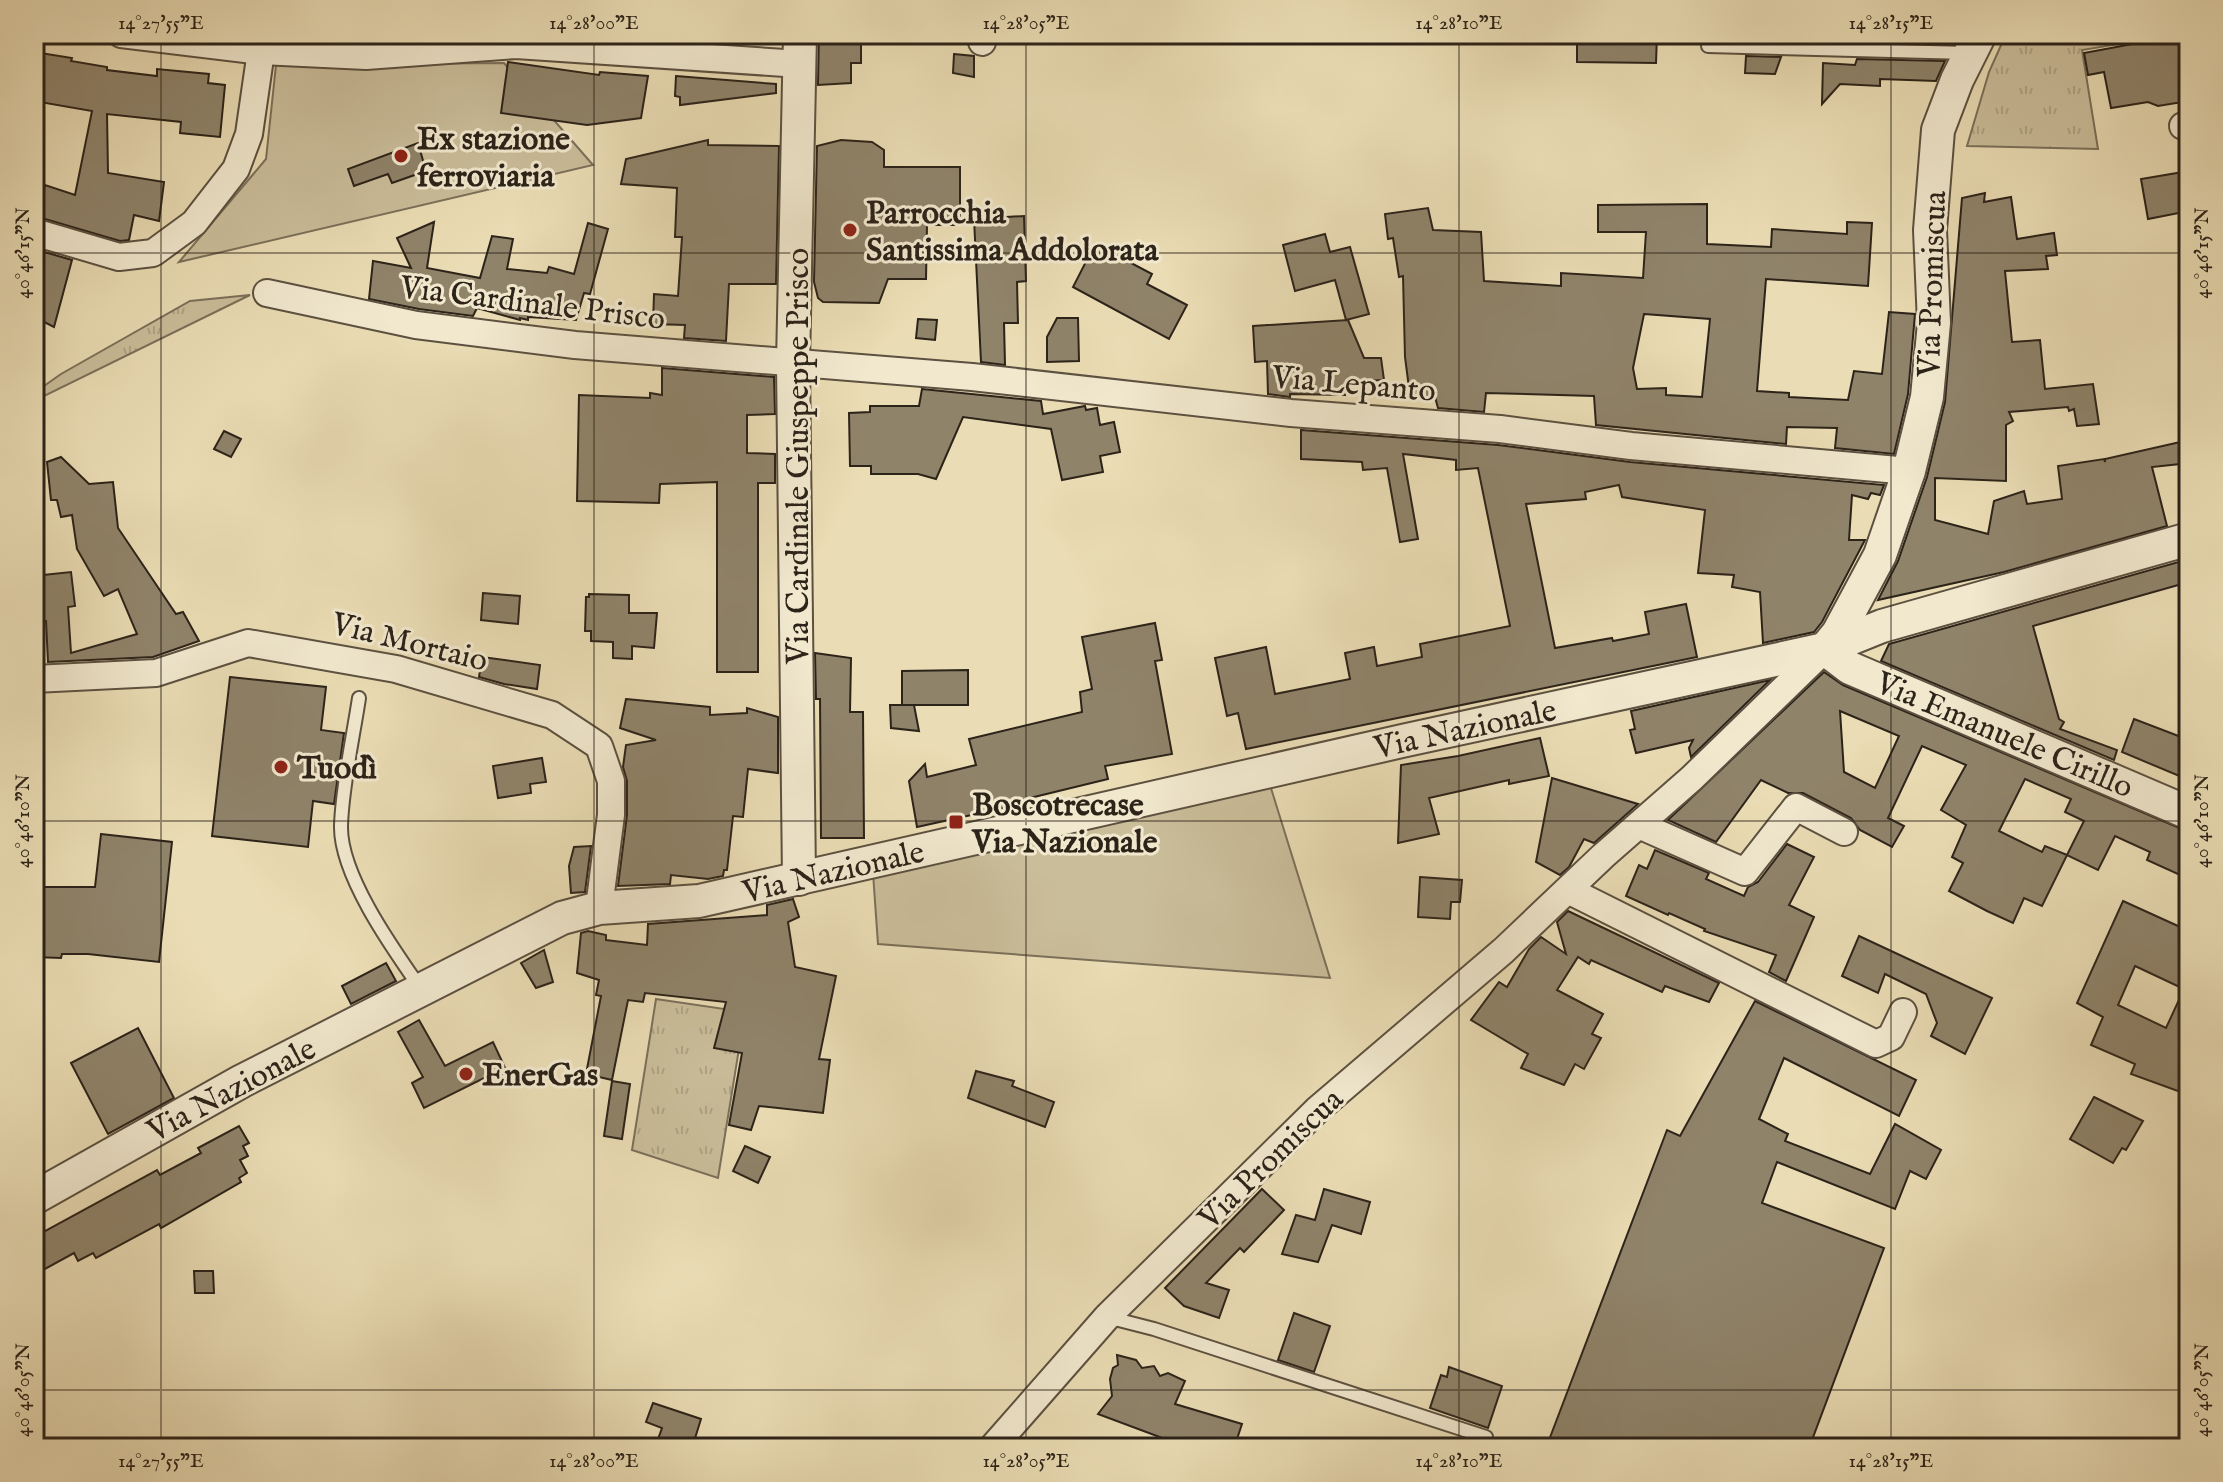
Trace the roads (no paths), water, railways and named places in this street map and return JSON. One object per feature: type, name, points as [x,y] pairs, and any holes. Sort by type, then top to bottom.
[{"type":"street","points":[[121,34],[261,51],[366,56],[516,45],[800,49]]},
{"type":"street","name":"Via Promiscua","points":[[992,1448],[1107,1317],[1317,1110],[1503,951],[1692,778],[1838,633],[1880,555],[1909,471],[1927,397],[1933,338],[1930,230],[1938,130],[1975,44]]},
{"type":"street","name":"Via Cardinale Giuspeppe Prisco","points":[[799,879],[793,363],[800,49]]},
{"type":"street","points":[[34,232],[119,257],[153,253],[194,223],[236,169],[249,134],[261,51]]},
{"type":"street","name":"Via Cardinale Prisco","points":[[267,293],[416,325],[575,345],[793,363]]},
{"type":"street","name":"Via Lepanto","points":[[793,363],[972,377],[1291,413],[1500,429],[1631,446],[1909,471]]},
{"type":"street","name":"Via Nazionale","points":[[34,1198],[242,1081],[562,918],[599,908],[699,901],[1402,741],[1825,649],[1882,626],[2189,539]]},
{"type":"street","name":"Via Mortaio","points":[[34,679],[156,673],[248,643],[396,669],[552,715],[599,746],[611,781],[611,815],[599,908]]},
{"type":"street","name":"Via Emanuele Cirillo","points":[[1825,649],[1850,668],[2189,813]]},
{"type":"street","points":[[1639,825],[1745,872],[1796,807],[1844,832]]},
{"type":"street","points":[[1568,890],[1876,1044],[1891,1037],[1903,1012]]},
{"type":"lane","points":[[1708,46],[1975,44]]},
{"type":"lane","points":[[359,698],[341,827],[344,852],[373,918],[421,989]]},
{"type":"lane","points":[[1107,1317],[1154,1329],[1486,1437]]},
{"type":"place","name":"Ex stazione ferroviaria","points":[[401,156]]},
{"type":"place","name":"Parrocchia Santissima Addolorata","points":[[850,230]]},
{"type":"place","name":"Tuodì","points":[[281,767]]},
{"type":"place","name":"Boscotrecase Via Nazionale","points":[[956,822]]},
{"type":"place","name":"EnerGas","points":[[466,1074]]}]
